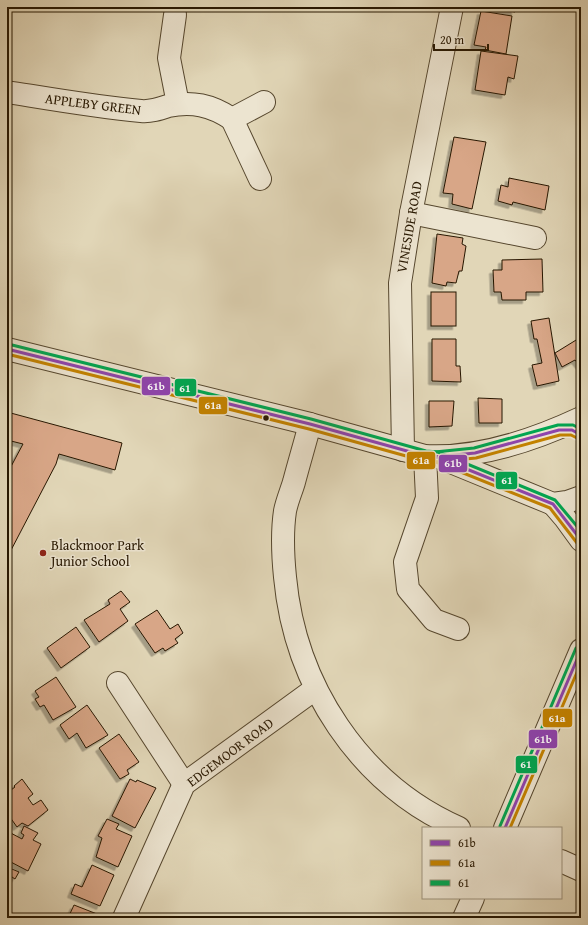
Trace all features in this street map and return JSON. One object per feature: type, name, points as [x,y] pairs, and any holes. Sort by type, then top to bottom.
[{"type":"street","name":"VINESIDE ROAD","points":[[402,450],[400,283],[411,213],[452,7]]},
{"type":"street","points":[[175,15],[169,58],[178,104]]},
{"type":"street","name":"APPLEBY GREEN","points":[[7,92],[143,111],[178,104],[199,104],[221,111],[232,119]]},
{"type":"street","points":[[260,179],[232,119],[264,102]]},
{"type":"street","points":[[411,213],[535,238]]},
{"type":"street","points":[[7,349],[310,424],[402,450],[431,456],[553,504],[581,540]]},
{"type":"street","points":[[431,456],[475,453],[507,445],[553,431],[581,418]]},
{"type":"street","points":[[310,424],[285,512],[283,557],[287,602],[296,639],[315,689],[333,720],[355,750],[380,776],[408,799],[439,819],[457,827]]},
{"type":"street","points":[[553,431],[566,429],[572,430],[581,435]]},
{"type":"street","points":[[507,445],[501,456],[501,469],[515,488]]},
{"type":"street","points":[[431,456],[427,498],[405,562],[408,589],[434,620],[458,629]]},
{"type":"street","points":[[553,504],[566,502],[581,497]]},
{"type":"street","points":[[505,827],[580,656]]},
{"type":"street","points":[[118,683],[184,784]]},
{"type":"street","name":"EDGEMOOR ROAD","points":[[124,918],[184,784],[315,689]]},
{"type":"street","points":[[562,861],[581,870]]},
{"type":"street","points":[[464,918],[473,899]]},
{"type":"building","points":[[486,7],[515,7],[515,12]]},
{"type":"building","points":[[481,11],[512,16],[506,54],[485,50],[486,47],[474,45]]},
{"type":"building","points":[[481,51],[518,56],[514,79],[508,77],[505,95],[475,90]]},
{"type":"building","points":[[454,137],[486,142],[472,209],[452,204],[453,194],[443,193]]},
{"type":"building","points":[[509,178],[549,186],[545,210],[513,202],[512,205],[498,201],[501,185],[508,187]]},
{"type":"building","points":[[437,234],[463,238],[462,244],[466,246],[462,271],[459,271],[456,283],[447,282],[446,286],[432,283]]},
{"type":"building","points":[[542,259],[543,292],[526,292],[526,300],[502,300],[501,292],[494,292],[493,270],[502,270],[502,260]]},
{"type":"building","points":[[431,292],[456,292],[456,326],[431,326]]},
{"type":"building","points":[[549,318],[559,381],[537,386],[532,365],[542,363],[537,339],[534,339],[531,321]]},
{"type":"building","points":[[581,337],[581,367],[575,360],[562,367],[555,353]]},
{"type":"building","points":[[432,339],[456,339],[456,366],[460,366],[461,382],[432,381]]},
{"type":"building","points":[[478,398],[502,399],[502,423],[479,423]]},
{"type":"building","points":[[429,401],[454,401],[452,426],[429,427]]},
{"type":"building","points":[[7,412],[122,443],[115,470],[59,454],[56,464],[9,554],[7,553],[7,474],[23,444],[7,440]]},
{"type":"building","points":[[121,591],[130,602],[120,609],[128,621],[99,642],[84,620],[110,604],[108,600]]},
{"type":"building","points":[[157,610],[170,629],[178,624],[183,633],[175,639],[178,643],[165,651],[163,648],[155,653],[135,624]]},
{"type":"building","points":[[76,627],[90,647],[61,668],[47,648]]},
{"type":"building","points":[[56,677],[76,707],[53,720],[44,705],[40,707],[35,699],[39,697],[35,691]]},
{"type":"building","points":[[87,705],[108,735],[86,748],[77,733],[69,739],[60,725]]},
{"type":"building","points":[[119,734],[139,762],[127,770],[129,774],[120,779],[99,748]]},
{"type":"building","points":[[22,779],[33,794],[28,798],[33,805],[41,800],[48,810],[28,826],[22,823],[17,827],[7,813],[7,793]]},
{"type":"building","points":[[130,779],[136,782],[137,780],[156,788],[135,828],[112,816]]},
{"type":"building","points":[[107,819],[119,824],[116,829],[132,836],[118,867],[96,857],[102,838],[98,836]]},
{"type":"building","points":[[24,826],[38,833],[33,840],[41,844],[28,871],[7,860],[7,831],[22,839],[24,835],[21,833]]},
{"type":"building","points":[[92,865],[114,875],[100,906],[71,894],[75,884],[82,887]]},
{"type":"building","points":[[7,867],[19,872],[15,879],[9,875],[7,879]]},
{"type":"building","points":[[74,905],[97,914],[95,918],[68,918]]},
{"type":"transit line","name":"61","points":[[8,344],[311,419],[426,451],[438,452],[555,500],[581,531]]},
{"type":"transit line","name":"61b","points":[[7,349],[310,424],[425,456],[437,457],[553,504],[581,540]]},
{"type":"transit line","name":"61a","points":[[7,354],[309,429],[424,461],[436,462],[550,508],[577,543]]},
{"type":"transit line","name":"61","points":[[435,452],[474,448],[558,425],[573,425],[581,429]]},
{"type":"transit line","name":"61b","points":[[435,457],[475,453],[559,430],[572,430],[581,435]]},
{"type":"transit line","name":"61a","points":[[435,462],[476,458],[560,435],[571,435],[579,439]]},
{"type":"transit line","name":"61","points":[[500,826],[576,648]]},
{"type":"transit line","name":"61b","points":[[505,827],[581,650]]},
{"type":"transit line","name":"61a","points":[[510,827],[581,663]]},
{"type":"place","name":"Blackmoor Park Junior School","points":[[43,553]]}]
